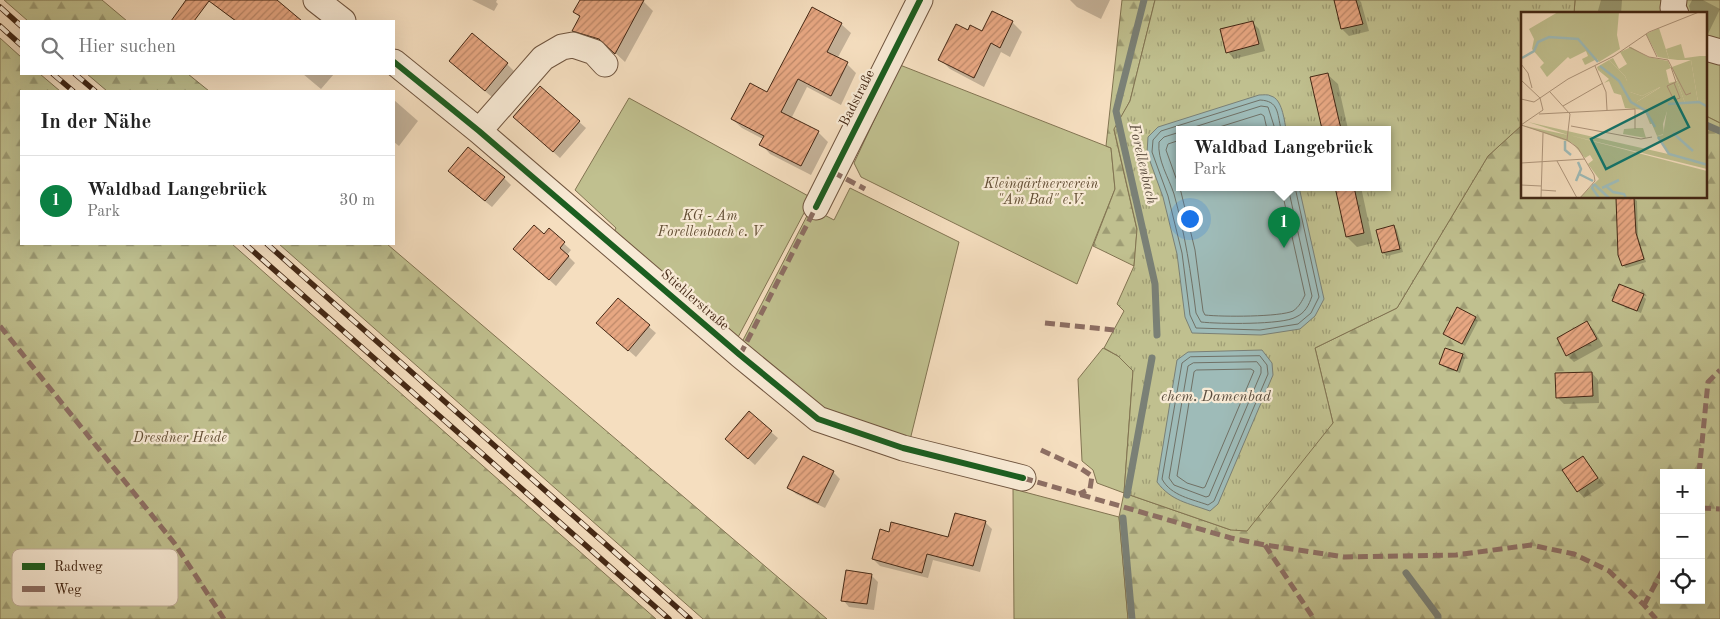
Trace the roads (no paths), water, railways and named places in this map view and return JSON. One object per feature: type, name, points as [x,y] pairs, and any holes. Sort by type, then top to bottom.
[{"type":"street","points":[[316,0],[342,20]]},
{"type":"street","name":"Badstraße","points":[[816,207],[920,0]]},
{"type":"street","points":[[1674,0],[1673,8],[1675,12]]},
{"type":"street","points":[[478,131],[543,58],[562,46],[573,45],[594,52],[605,64]]},
{"type":"street","name":"Stiehlerstraße","points":[[395,63],[818,419],[903,448],[1022,478]]},
{"type":"water","points":[[1259,95],[1270,95],[1278,101],[1285,126],[1176,126],[1176,191],[1300,191],[1324,299],[1315,316],[1300,329],[1261,335],[1192,333],[1185,317],[1177,254],[1163,197],[1147,153],[1148,137],[1158,127]]},
{"type":"water","name":"ehem. Damenbad","points":[[1262,350],[1272,363],[1273,375],[1218,504],[1210,511],[1174,497],[1157,482],[1177,360],[1188,352]]},
{"type":"waterway","name":"Forellenbach","points":[[1144,0],[1116,111],[1155,284],[1157,335]]},
{"type":"waterway","points":[[1708,126],[1720,131]]},
{"type":"waterway","name":"Forellenbach","points":[[1127,495],[1152,358]]},
{"type":"waterway","name":"Forellenbach","points":[[1123,518],[1132,619]]},
{"type":"waterway","points":[[1406,573],[1438,616],[1438,619]]},
{"type":"railway","points":[[0,7],[20,25]]},
{"type":"railway","points":[[0,26],[20,44]]},
{"type":"railway","points":[[54,75],[72,90]]},
{"type":"railway","points":[[76,75],[94,90]]},
{"type":"railway","points":[[246,245],[669,619]]},
{"type":"railway","points":[[268,245],[690,619]]},
{"type":"place","name":"Waldbad Langebrück","points":[[1284,248]]},
{"type":"park label","name":"Kleingärtnerverein \"Am Bad\" e.V.","points":[[1041,192]]},
{"type":"park label","name":"KG - Am Forellenbach e. V","points":[[710,224]]},
{"type":"park label","name":"Dresdner Heide","points":[[180,438]]}]
